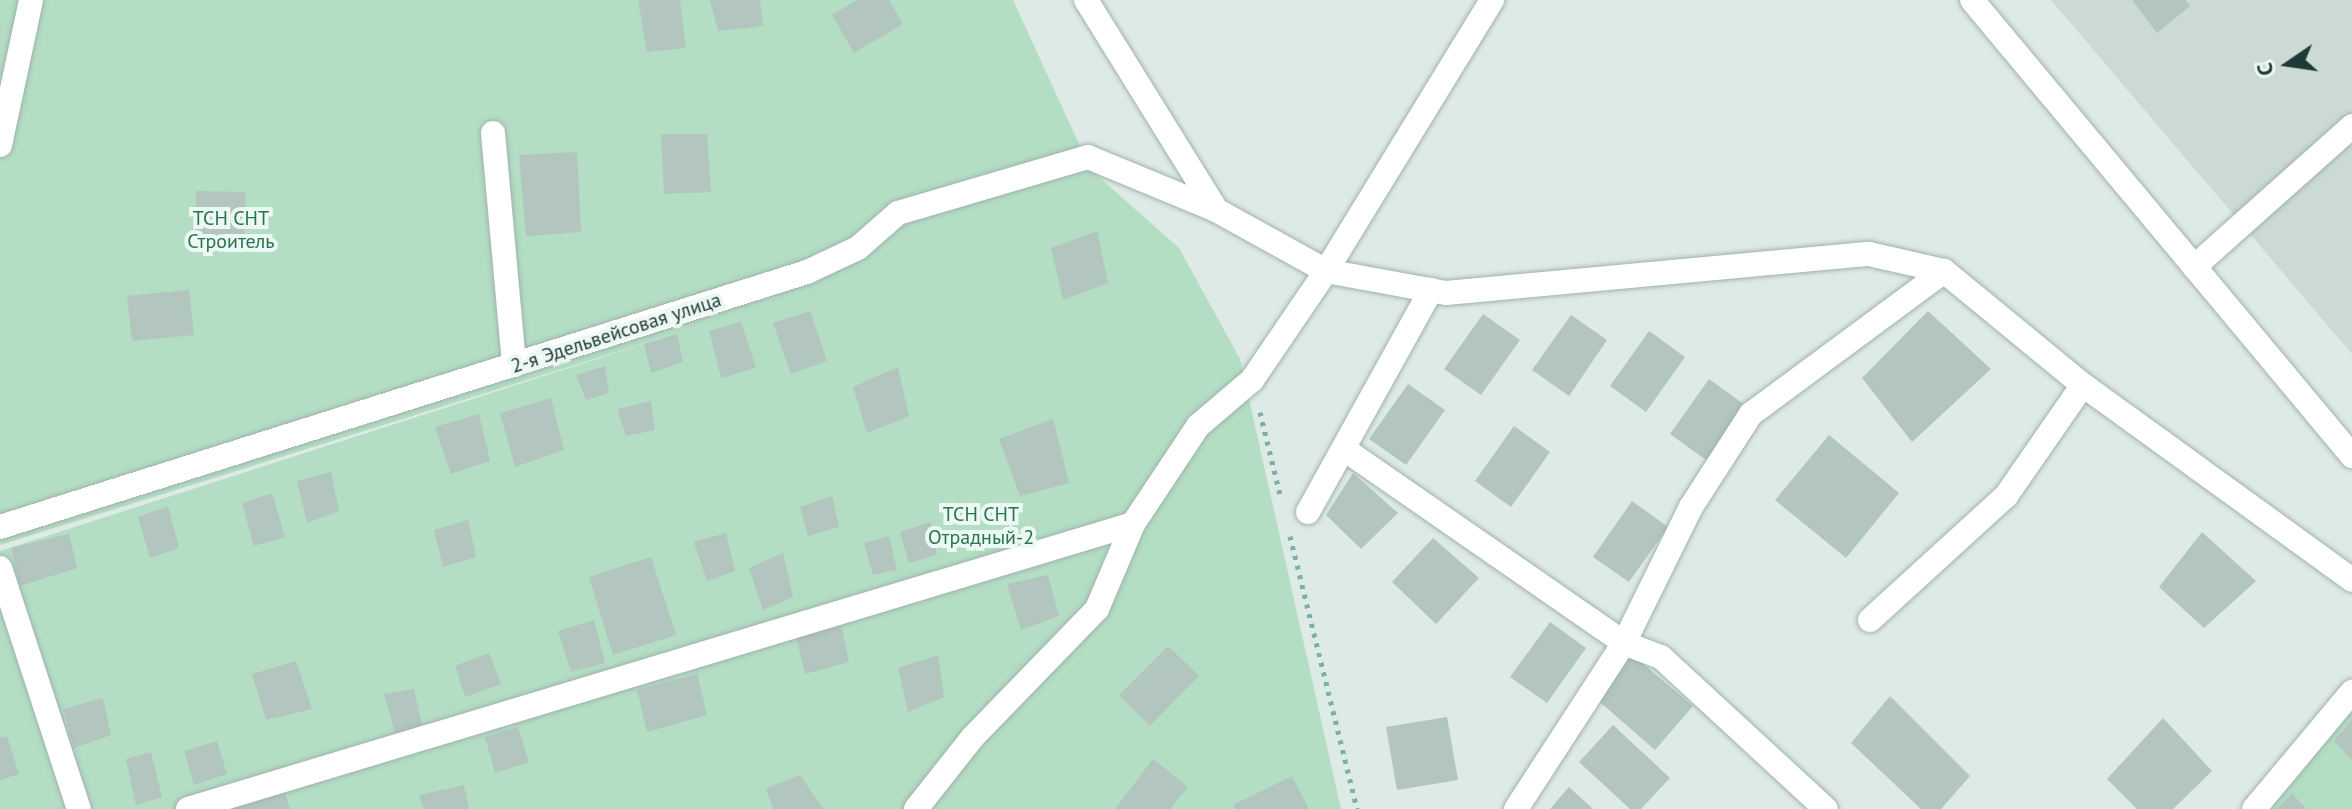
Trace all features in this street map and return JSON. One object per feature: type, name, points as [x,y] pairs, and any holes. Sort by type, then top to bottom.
[{"type":"lane","points":[[0,145],[31,0]]},
{"type":"lane","points":[[1086,0],[1216,210]]},
{"type":"lane","points":[[916,809],[972,738],[1097,609],[1133,524],[1198,426],[1252,380],[1326,271],[1492,0]]},
{"type":"lane","points":[[1972,0],[2352,456]]},
{"type":"lane","points":[[2194,267],[2352,126]]},
{"type":"lane","points":[[493,133],[514,365]]},
{"type":"lane","name":"2-я Эдельвейсовая улица","points":[[0,527],[807,272],[858,248],[898,213],[1088,157],[1216,210],[1326,271],[1431,290],[1603,282],[1869,254],[1944,271]]},
{"type":"lane","points":[[1516,809],[1624,643],[1691,507],[1751,414],[1944,271],[2083,385],[2352,580]]},
{"type":"lane","points":[[1308,512],[1431,290]]},
{"type":"lane","points":[[1870,620],[2006,496],[2083,385]]},
{"type":"lane","points":[[1344,449],[1624,643],[1661,657],[1826,809]]},
{"type":"lane","points":[[188,809],[1133,524]]},
{"type":"lane","points":[[0,568],[79,809]]},
{"type":"lane","points":[[2254,809],[2352,692]]},
{"type":"path","points":[[1252,380],[1282,502]]},
{"type":"path","points":[[1289,533],[1357,809]]},
{"type":"shaded area","points":[[2051,0],[2352,0],[2352,354]]},
{"type":"green space","name":"ТСН СНТ Отрадный-2","points":[[0,0],[1013,0],[1091,170],[1179,248],[1240,359],[1341,809],[0,809],[0,551],[684,331],[0,545]]},
{"type":"green space","points":[[2352,711],[2352,809],[2268,809]]},
{"type":"building","points":[[638,0],[680,0],[686,48],[647,52]]},
{"type":"building","points":[[710,0],[760,0],[763,26],[718,31]]},
{"type":"building","points":[[857,0],[889,0],[903,24],[854,53],[832,15]]},
{"type":"building","points":[[2132,0],[2186,0],[2190,6],[2157,33]]},
{"type":"building","points":[[661,134],[707,134],[711,192],[664,194]]},
{"type":"building","points":[[577,152],[581,232],[526,236],[519,155]]},
{"type":"building","points":[[196,191],[245,192],[244,246],[195,245]]},
{"type":"building","points":[[1097,231],[1108,283],[1063,300],[1051,248]]},
{"type":"building","points":[[189,290],[194,335],[132,341],[127,296]]},
{"type":"building","points":[[810,311],[827,361],[791,374],[773,323]]},
{"type":"building","points":[[1928,311],[1991,369],[1912,442],[1862,378]]},
{"type":"building","points":[[1483,314],[1520,340],[1481,395],[1444,369]]},
{"type":"building","points":[[1571,315],[1607,340],[1569,396],[1532,370]]},
{"type":"building","points":[[741,322],[756,368],[721,378],[709,331]]},
{"type":"building","points":[[1649,331],[1685,357],[1646,412],[1610,386]]},
{"type":"building","points":[[677,334],[683,362],[651,373],[644,344]]},
{"type":"building","points":[[605,366],[609,393],[586,400],[576,375]]},
{"type":"building","points":[[898,367],[909,416],[867,433],[853,387]]},
{"type":"building","points":[[1709,379],[1745,405],[1706,460],[1670,434]]},
{"type":"building","points":[[1408,384],[1445,410],[1406,465],[1369,439]]},
{"type":"building","points":[[551,398],[564,450],[515,467],[500,413]]},
{"type":"building","points":[[651,401],[655,430],[626,436],[617,409]]},
{"type":"building","points":[[479,414],[490,461],[451,474],[435,427]]},
{"type":"building","points":[[1053,419],[1069,483],[1020,496],[999,439]]},
{"type":"building","points":[[1514,426],[1550,452],[1511,507],[1475,481]]},
{"type":"building","points":[[1829,435],[1899,493],[1846,558],[1775,500]]},
{"type":"building","points":[[331,472],[339,511],[307,523],[297,481]]},
{"type":"building","points":[[1353,473],[1398,513],[1361,549],[1326,515]]},
{"type":"building","points":[[272,493],[285,537],[254,546],[242,503]]},
{"type":"building","points":[[832,496],[839,527],[808,536],[800,507]]},
{"type":"building","points":[[1632,501],[1668,527],[1629,582],[1593,557]]},
{"type":"building","points":[[168,506],[179,548],[150,558],[138,517]]},
{"type":"building","points":[[468,520],[476,557],[443,567],[434,530]]},
{"type":"building","points":[[931,522],[937,555],[909,563],[900,532]]},
{"type":"building","points":[[2202,532],[2256,581],[2204,628],[2159,587]]},
{"type":"building","points":[[726,533],[735,571],[707,581],[694,542]]},
{"type":"building","points":[[69,534],[77,568],[20,586],[11,548]]},
{"type":"building","points":[[889,536],[897,570],[873,575],[864,543]]},
{"type":"building","points":[[1433,538],[1479,578],[1436,624],[1392,582]]},
{"type":"building","points":[[783,553],[793,597],[763,610],[749,568]]},
{"type":"building","points":[[651,557],[676,635],[613,655],[589,577]]},
{"type":"building","points":[[1048,575],[1059,616],[1021,630],[1007,584]]},
{"type":"building","points":[[594,620],[605,663],[571,672],[558,631]]},
{"type":"building","points":[[1550,622],[1586,648],[1547,703],[1510,677]]},
{"type":"building","points":[[841,625],[849,662],[805,674],[796,636]]},
{"type":"building","points":[[1168,646],[1199,676],[1150,726],[1119,695]]},
{"type":"building","points":[[1629,652],[1693,706],[1655,750],[1593,696]]},
{"type":"building","points":[[489,653],[501,684],[465,697],[455,666]]},
{"type":"building","points":[[938,655],[944,697],[908,712],[898,668]]},
{"type":"building","points":[[296,661],[312,709],[266,720],[252,674]]},
{"type":"building","points":[[697,674],[707,715],[647,732],[637,690]]},
{"type":"building","points":[[414,689],[422,727],[396,735],[384,694]]},
{"type":"building","points":[[1890,696],[1970,776],[1941,809],[1921,809],[1851,743]]},
{"type":"building","points":[[103,698],[111,735],[74,748],[63,709]]},
{"type":"building","points":[[1447,717],[1458,780],[1397,790],[1386,727]]},
{"type":"building","points":[[2163,718],[2212,771],[2173,809],[2137,809],[2107,779]]},
{"type":"building","points":[[2352,720],[2352,760],[2334,741]]},
{"type":"building","points":[[1613,725],[1670,778],[1641,809],[1630,809],[1579,762]]},
{"type":"building","points":[[518,727],[529,762],[495,773],[485,737]]},
{"type":"building","points":[[7,736],[19,774],[0,780],[0,738]]},
{"type":"building","points":[[217,741],[227,774],[194,785],[184,751]]},
{"type":"building","points":[[151,752],[162,797],[136,805],[126,759]]},
{"type":"building","points":[[1153,759],[1188,787],[1170,809],[1115,809]]},
{"type":"building","points":[[800,775],[823,809],[773,809],[766,788]]},
{"type":"building","points":[[1292,776],[1309,809],[1235,809],[1233,805]]},
{"type":"building","points":[[464,785],[469,809],[424,809],[419,795]]},
{"type":"building","points":[[1569,787],[1593,809],[1550,809]]},
{"type":"building","points":[[285,792],[290,809],[226,809]]},
{"type":"building","points":[[2292,793],[2306,809],[2277,809]]},
{"type":"park label","name":"ТСН СНТ Строитель","points":[[231,230]]}]
